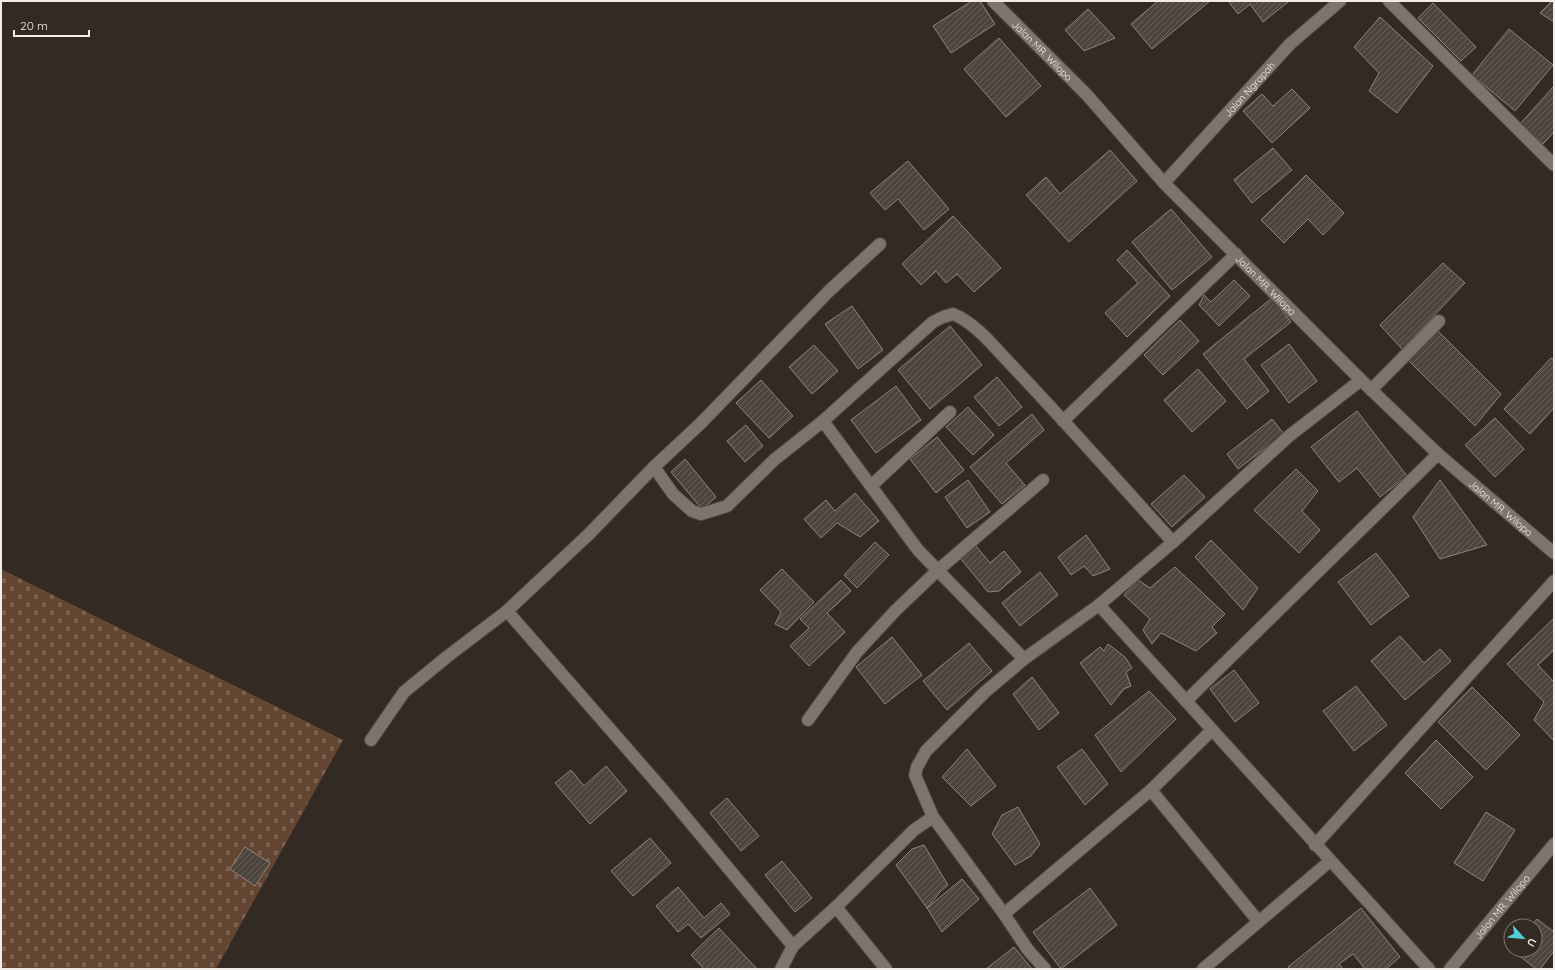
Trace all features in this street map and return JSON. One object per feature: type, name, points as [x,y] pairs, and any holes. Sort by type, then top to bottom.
[{"type":"street","name":"Jalan MR. Wilopo","points":[[993,1],[1087,95],[1164,183],[1361,380],[1438,454],[1554,553]]},
{"type":"street","name":"Jalan Ngrapah","points":[[1164,183],[1290,44],[1340,1]]},
{"type":"street","points":[[1389,1],[1554,165]]},
{"type":"street","points":[[371,740],[404,692],[507,611],[588,535],[654,466],[701,422],[829,291],[880,244]]},
{"type":"street","points":[[1063,421],[1236,254]]},
{"type":"street","points":[[654,466],[673,494],[692,511],[701,514],[727,506],[774,460],[823,421],[933,322],[953,314],[969,323],[1050,406],[1174,542]]},
{"type":"street","points":[[1372,390],[1439,321]]},
{"type":"street","points":[[1045,969],[1028,950],[1004,914],[933,817],[916,775],[917,767],[926,751],[985,692],[1024,659],[1099,605],[1174,542],[1289,436],[1361,380]]},
{"type":"street","points":[[871,486],[950,412]]},
{"type":"street","points":[[823,421],[918,550],[1024,659]]},
{"type":"street","points":[[1186,701],[1438,454]]},
{"type":"street","points":[[808,720],[834,682],[876,630],[938,570],[1043,480]]},
{"type":"street","points":[[1316,845],[1554,581]]},
{"type":"street","points":[[1099,605],[1429,969]]},
{"type":"street","points":[[507,611],[664,791],[793,946]]},
{"type":"street","points":[[1004,914],[1151,790],[1212,730]]},
{"type":"street","points":[[1151,790],[1258,921]]},
{"type":"street","points":[[782,969],[793,946],[836,907],[914,830],[933,817]]},
{"type":"street","name":"Jalan MR. Wilopo","points":[[1450,969],[1554,844]]},
{"type":"street","points":[[1203,969],[1330,861]]},
{"type":"street","points":[[836,907],[886,969]]},
{"type":"green space","points":[[1,569],[343,740],[216,969],[1,969]]},
{"type":"building","points":[[972,1],[980,1],[995,24],[951,53],[933,26]]},
{"type":"building","points":[[1158,1],[1210,1],[1152,49],[1131,24]]},
{"type":"building","points":[[1228,1],[1288,2],[1263,22],[1250,4],[1238,14]]},
{"type":"building","points":[[1552,1],[1554,1],[1554,22],[1540,13]]},
{"type":"building","points":[[1433,3],[1476,47],[1461,61],[1418,18]]},
{"type":"building","points":[[1088,9],[1115,38],[1084,51],[1065,30]]},
{"type":"building","points":[[1380,17],[1433,66],[1397,113],[1369,91],[1379,73],[1354,47]]},
{"type":"building","points":[[1509,29],[1553,65],[1515,111],[1472,75]]},
{"type":"building","points":[[999,38],[1041,86],[1006,117],[964,69]]},
{"type":"building","points":[[1554,86],[1554,132],[1543,144],[1520,124]]},
{"type":"building","points":[[1292,89],[1310,108],[1272,143],[1243,111],[1262,94],[1273,106]]},
{"type":"building","points":[[1273,148],[1292,170],[1252,203],[1234,180]]},
{"type":"building","points":[[1110,150],[1137,181],[1069,242],[1026,195],[1046,177],[1060,194]]},
{"type":"building","points":[[908,161],[949,209],[924,230],[898,199],[885,210],[870,193]]},
{"type":"building","points":[[1306,175],[1344,213],[1323,235],[1308,219],[1284,243],[1261,220]]},
{"type":"building","points":[[1171,209],[1212,257],[1172,290],[1132,242]]},
{"type":"building","points":[[953,216],[1001,268],[974,292],[957,274],[946,283],[936,271],[921,285],[902,264]]},
{"type":"building","points":[[1127,250],[1170,296],[1127,337],[1105,313],[1138,283],[1117,260]]},
{"type":"building","points":[[1443,263],[1465,283],[1402,349],[1380,325]]},
{"type":"building","points":[[1234,280],[1250,296],[1219,326],[1199,305],[1204,295],[1211,302]]},
{"type":"building","points":[[1272,298],[1291,322],[1244,359],[1269,391],[1247,409],[1203,354]]},
{"type":"building","points":[[852,306],[883,350],[858,369],[825,324]]},
{"type":"building","points":[[1180,320],[1199,341],[1163,375],[1144,355]]},
{"type":"building","points":[[950,326],[982,365],[930,409],[898,370]]},
{"type":"building","points":[[1438,331],[1501,394],[1475,426],[1408,360]]},
{"type":"building","points":[[1289,344],[1317,381],[1289,403],[1261,365]]},
{"type":"building","points":[[814,345],[838,371],[812,394],[789,367]]},
{"type":"building","points":[[1551,358],[1554,360],[1554,408],[1530,434],[1504,409]]},
{"type":"building","points":[[1198,369],[1226,401],[1192,432],[1164,400]]},
{"type":"building","points":[[997,377],[1022,407],[999,426],[974,397]]},
{"type":"building","points":[[761,380],[793,416],[769,438],[736,403]]},
{"type":"building","points":[[896,386],[921,420],[876,453],[851,420]]},
{"type":"building","points":[[968,407],[994,435],[973,455],[946,427]]},
{"type":"building","points":[[1357,411],[1407,476],[1380,497],[1357,468],[1339,482],[1311,447]]},
{"type":"building","points":[[1032,414],[1044,430],[1006,463],[1025,485],[1002,504],[970,467]]},
{"type":"building","points":[[1495,418],[1524,449],[1495,477],[1465,445]]},
{"type":"building","points":[[1272,419],[1284,434],[1238,469],[1227,454]]},
{"type":"building","points":[[746,425],[763,446],[745,462],[727,441]]},
{"type":"building","points":[[937,437],[964,470],[936,493],[910,459]]},
{"type":"building","points":[[685,459],[716,497],[702,509],[671,472]]},
{"type":"building","points":[[1296,469],[1318,491],[1302,511],[1320,530],[1299,553],[1254,510]]},
{"type":"building","points":[[1184,475],[1205,497],[1172,527],[1151,504]]},
{"type":"building","points":[[968,480],[990,512],[967,528],[945,497]]},
{"type":"building","points":[[1440,480],[1487,545],[1440,559],[1413,517]]},
{"type":"building","points":[[855,493],[879,521],[860,537],[837,523],[821,538],[804,519],[826,500],[835,511]]},
{"type":"building","points":[[1086,535],[1110,569],[1093,576],[1084,566],[1071,575],[1058,557]]},
{"type":"building","points":[[1211,540],[1258,588],[1243,610],[1195,557]]},
{"type":"building","points":[[875,542],[889,555],[857,588],[844,575]]},
{"type":"building","points":[[976,546],[990,563],[1004,551],[1021,572],[999,591],[988,592],[961,559]]},
{"type":"building","points":[[1376,553],[1409,596],[1371,625],[1338,582]]},
{"type":"building","points":[[1175,567],[1225,614],[1212,627],[1217,633],[1196,651],[1161,633],[1152,644],[1143,630],[1150,619],[1124,595],[1138,580],[1150,588]]},
{"type":"building","points":[[782,569],[814,602],[787,630],[775,624],[781,612],[760,590]]},
{"type":"building","points":[[1040,572],[1058,595],[1020,626],[1002,603]]},
{"type":"building","points":[[841,580],[851,591],[827,613],[845,632],[809,666],[790,646],[809,628],[800,619]]},
{"type":"building","points":[[1554,618],[1554,650],[1538,665],[1554,682],[1554,741],[1534,720],[1544,702],[1507,664]]},
{"type":"building","points":[[1400,636],[1424,663],[1440,649],[1451,661],[1405,700],[1371,661]]},
{"type":"building","points":[[892,637],[922,675],[885,704],[856,667]]},
{"type":"building","points":[[969,643],[992,671],[947,710],[923,681]]},
{"type":"building","points":[[1108,644],[1125,657],[1132,668],[1126,672],[1131,686],[1124,689],[1111,705],[1080,663],[1100,647],[1104,651]]},
{"type":"building","points":[[1234,670],[1259,703],[1235,722],[1210,689]]},
{"type":"building","points":[[1032,677],[1059,713],[1039,730],[1013,694]]},
{"type":"building","points":[[1356,686],[1387,725],[1354,751],[1323,711]]},
{"type":"building","points":[[1472,687],[1520,735],[1486,770],[1438,722]]},
{"type":"building","points":[[1149,691],[1176,719],[1121,772],[1095,735]]},
{"type":"building","points":[[1436,740],[1473,777],[1441,809],[1405,773]]},
{"type":"building","points":[[967,749],[996,786],[971,806],[942,777]]},
{"type":"building","points":[[1082,749],[1108,784],[1085,805],[1057,767]]},
{"type":"building","points":[[606,766],[627,791],[590,824],[555,783],[571,770],[584,786]]},
{"type":"building","points":[[727,798],[759,836],[741,851],[710,813]]},
{"type":"building","points":[[1018,807],[1040,844],[1031,856],[1015,865],[992,834],[1002,815]]},
{"type":"building","points":[[1486,812],[1515,830],[1483,881],[1454,863]]},
{"type":"building","points":[[650,838],[671,863],[633,896],[611,871]]},
{"type":"building","points":[[924,845],[948,885],[927,908],[896,865],[912,849]]},
{"type":"building","points":[[245,847],[270,863],[255,886],[230,869]]},
{"type":"building","points":[[782,861],[812,898],[795,912],[765,875]]},
{"type":"building","points":[[962,879],[979,899],[942,932],[927,908]]},
{"type":"building","points":[[678,887],[704,918],[721,903],[730,914],[701,938],[688,924],[678,932],[656,906]]},
{"type":"building","points":[[1090,888],[1117,925],[1061,969],[1033,932]]},
{"type":"building","points":[[1361,908],[1400,957],[1386,969],[1365,969],[1353,954],[1339,964],[1343,969],[1290,969],[1288,967]]},
{"type":"building","points":[[1543,924],[1554,932],[1554,951],[1540,969],[1536,969],[1522,958],[1543,958]]},
{"type":"building","points":[[719,928],[757,969],[704,969],[691,955]]},
{"type":"building","points":[[1014,947],[1032,969],[986,969]]}]
